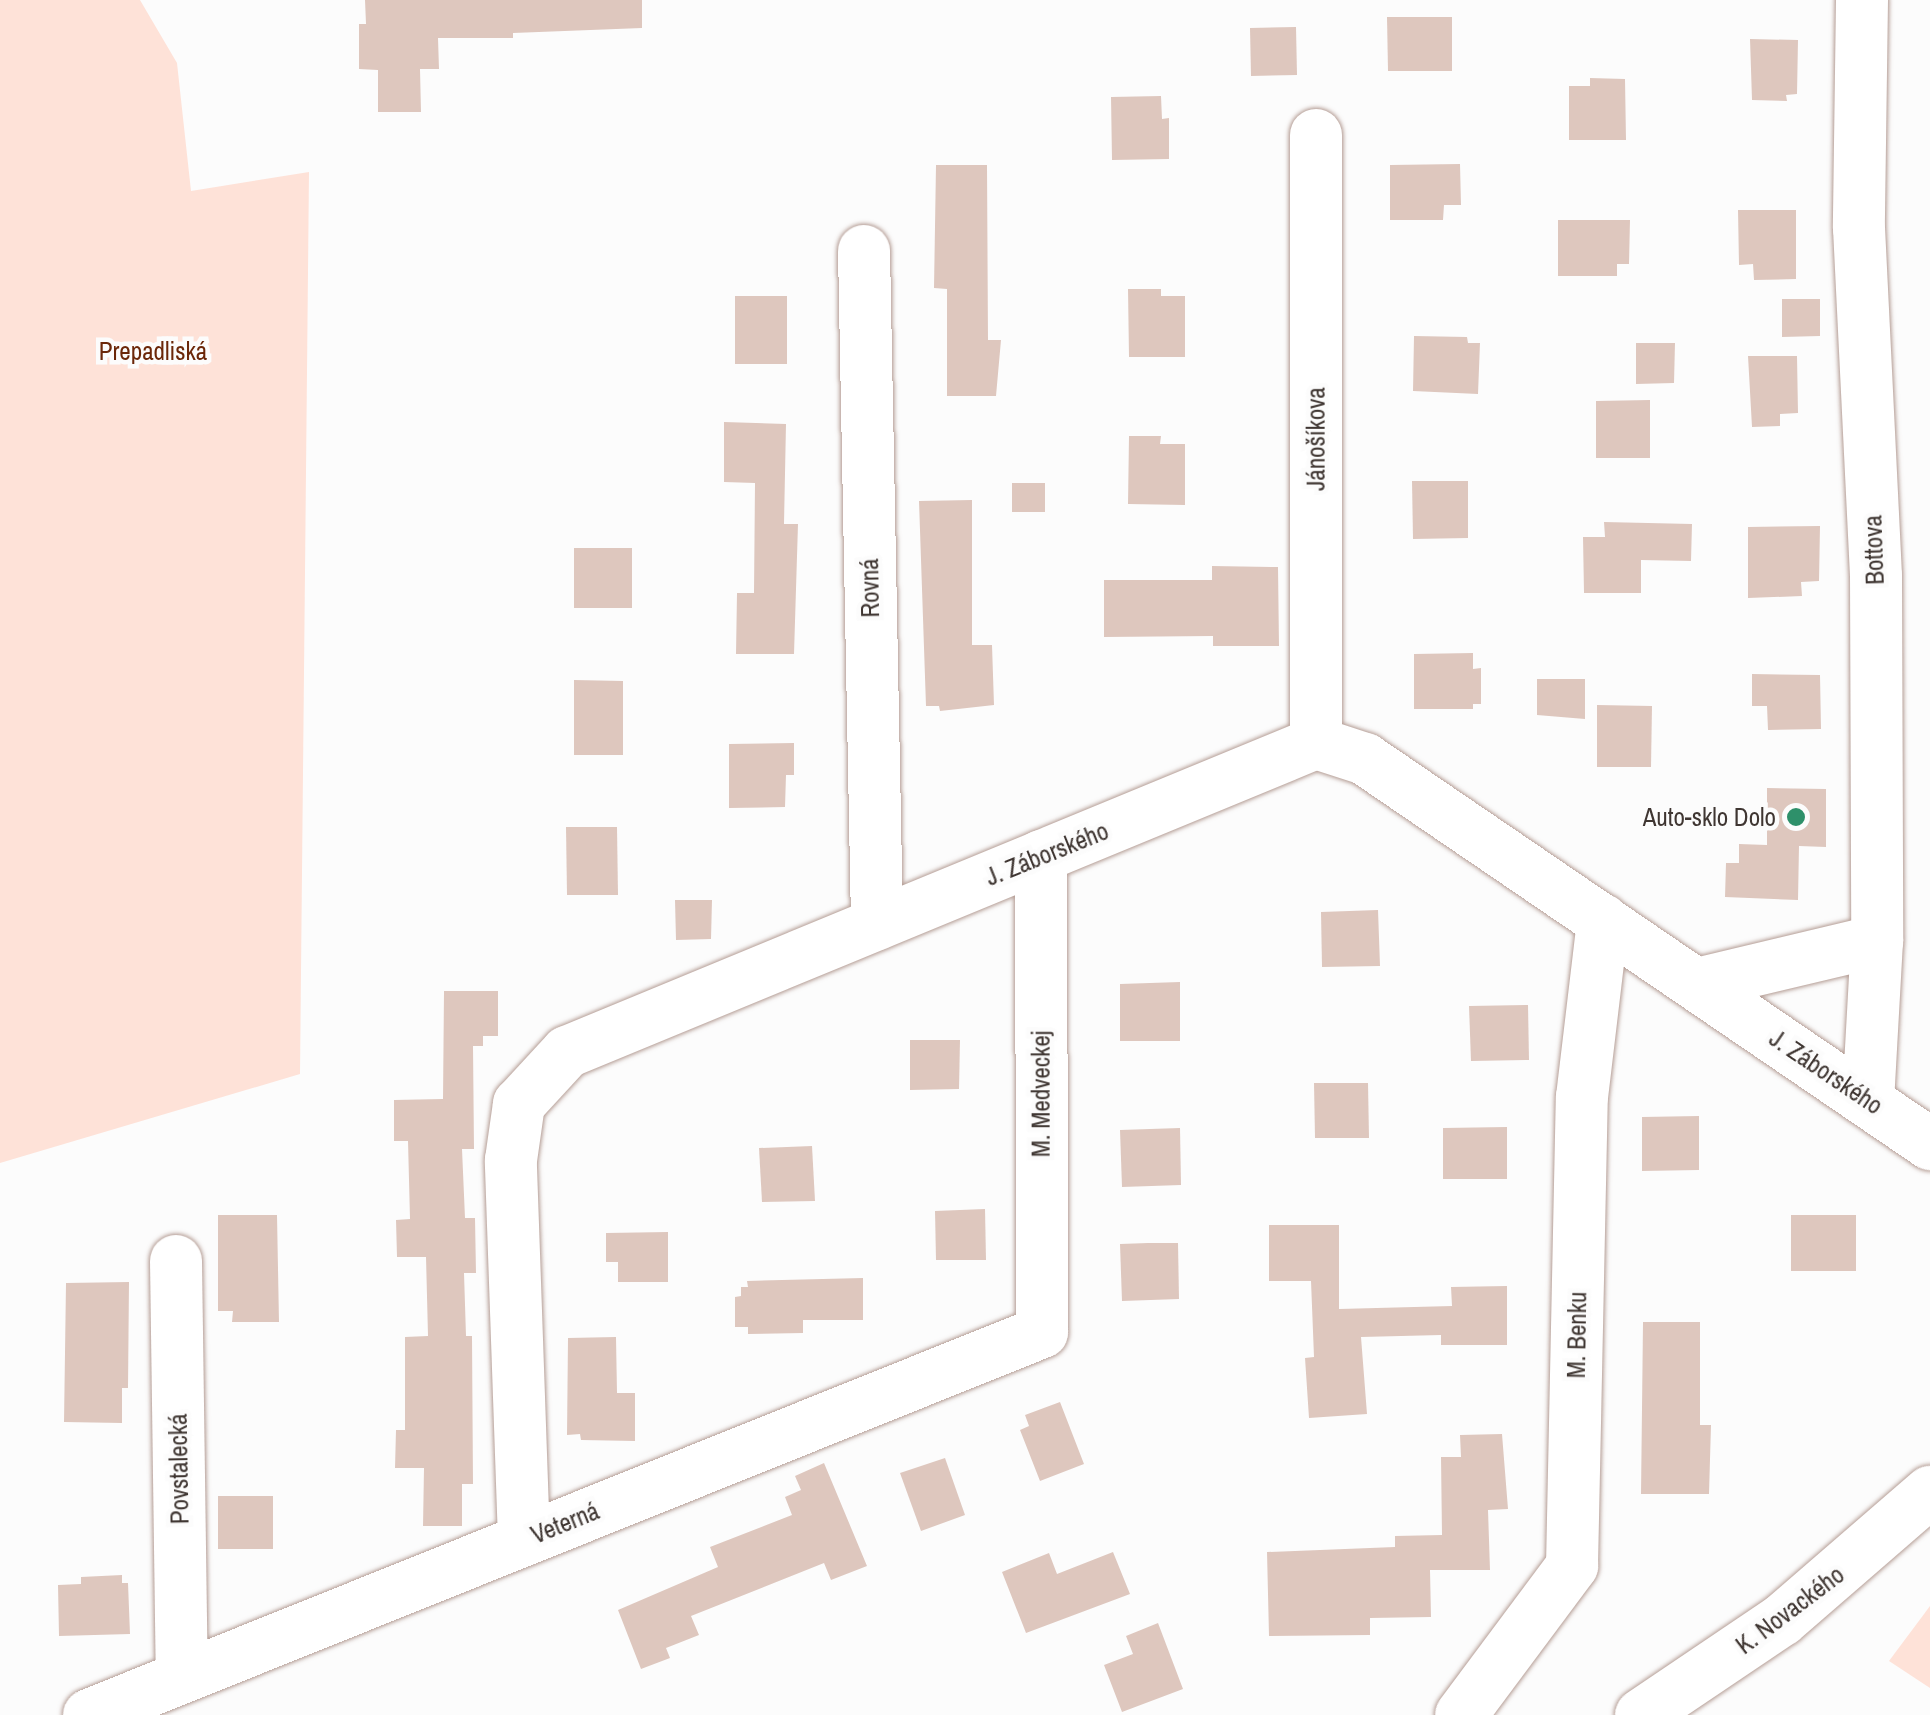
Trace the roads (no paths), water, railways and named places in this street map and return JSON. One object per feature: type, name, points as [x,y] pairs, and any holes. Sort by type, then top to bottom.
[{"type":"street","name":"Bottova","points":[[1862,0],[1859,228],[1876,576],[1877,941],[1868,1101]]},
{"type":"street","name":"Jánošíkova","points":[[1316,135],[1316,743]]},
{"type":"street","name":"Rovná","points":[[864,251],[877,924]]},
{"type":"street","name":"J. Záborského","points":[[524,1540],[511,1160],[518,1104],[567,1052],[1316,743],[1365,759],[1930,1144]]},
{"type":"street","name":"M. Medveckej","points":[[1041,856],[1042,1332]]},
{"type":"street","name":"M. Benku","points":[[1461,1715],[1572,1566],[1582,1096],[1603,920]]},
{"type":"street","points":[[1697,984],[1877,941]]},
{"type":"street","name":"Povstalecká","points":[[176,1261],[182,1678]]},
{"type":"street","name":"Veterná","points":[[89,1715],[1042,1332]]},
{"type":"street","name":"K. Novackého","points":[[1640,1715],[1782,1620],[1930,1492]]},
{"type":"place","name":"Auto-sklo Dolo","points":[[1796,817]]},
{"type":"park label","name":"Prepadliská","points":[[153,351]]}]
